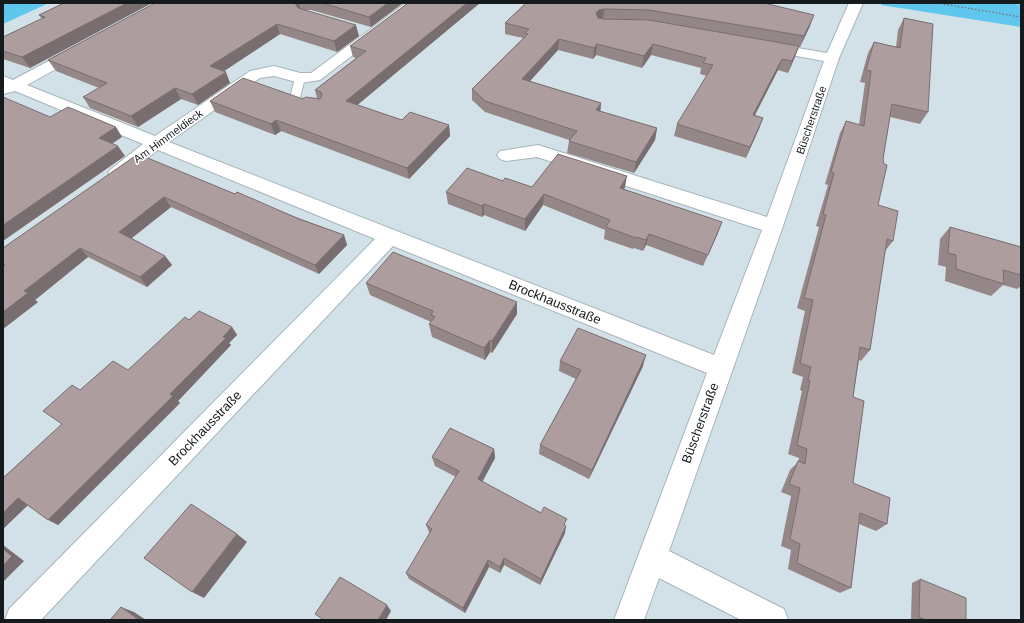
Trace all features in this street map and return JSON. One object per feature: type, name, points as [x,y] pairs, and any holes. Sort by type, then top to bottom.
[{"type":"street","name":"Am Himmeldieck","points":[[101,184],[156,143],[255,74],[274,71],[300,78],[315,77],[366,32],[414,3]]},
{"type":"street","name":"Büscherstraße","points":[[629,620],[773,226],[832,58],[856,3]]},
{"type":"street","name":"Brockhausstraße","points":[[7,86],[90,44]]},
{"type":"street","points":[[755,45],[832,58]]},
{"type":"street","name":"Brockhausstraße","points":[[7,86],[156,143],[720,368]]},
{"type":"street","points":[[506,155],[538,151],[773,226]]},
{"type":"street","name":"Brockhausstraße","points":[[20,620],[390,236]]},
{"type":"street","points":[[652,558],[773,620]]},
{"type":"lane","points":[[300,78],[295,98],[319,106]]},
{"type":"path","points":[[937,3],[1021,17]]},
{"type":"shaded area","points":[[3,3],[49,3],[3,24]]},
{"type":"shaded area","points":[[881,3],[1009,3],[1021,5],[1021,27],[881,5]]},
{"type":"building","points":[[64,3],[127,3],[22,57],[3,51],[3,37],[45,17],[39,15]]},
{"type":"building","points":[[155,3],[295,3],[298,8],[356,25],[334,41],[277,24],[210,66],[226,72],[192,94],[175,88],[131,116],[83,97],[107,83],[48,60]]},
{"type":"building","points":[[322,3],[388,3],[369,17]]},
{"type":"building","points":[[408,3],[467,3],[346,101],[402,120],[410,112],[449,125],[407,168],[276,120],[271,124],[210,101],[243,78],[303,99],[306,97],[320,99],[322,96],[321,92],[315,90],[366,51],[350,46]]},
{"type":"building","points":[[526,3],[764,3],[814,15],[804,36],[649,10],[604,9],[599,10],[596,13],[598,18],[604,19],[649,20],[799,46],[792,61],[782,59],[753,115],[763,118],[750,147],[677,124],[713,65],[703,63],[706,58],[653,44],[644,56],[597,44],[594,48],[559,39],[522,79],[601,103],[596,110],[657,128],[636,162],[569,141],[577,131],[485,101],[472,89],[528,34],[525,33],[529,29],[505,23]]},
{"type":"building","points":[[904,18],[933,24],[928,112],[892,104],[883,159],[884,164],[887,165],[878,205],[898,211],[893,241],[887,239],[870,350],[860,347],[853,397],[864,401],[853,483],[890,498],[887,524],[860,513],[851,588],[797,563],[800,544],[790,539],[800,488],[789,484],[798,461],[805,464],[807,449],[797,445],[810,381],[808,380],[811,367],[800,363],[813,300],[804,298],[826,215],[823,214],[834,173],[831,172],[846,121],[864,126],[871,71],[866,70],[874,42],[900,48]]},
{"type":"building","points":[[3,97],[50,117],[68,107],[116,127],[99,138],[118,146],[3,225]]},
{"type":"building","points":[[138,154],[235,194],[237,192],[299,219],[344,235],[315,265],[164,197],[119,232],[165,256],[140,277],[80,248],[24,291],[28,293],[3,312],[3,266],[5,265],[3,264],[3,248]]},
{"type":"building","points":[[558,154],[627,176],[620,188],[722,222],[708,255],[649,234],[646,240],[606,227],[610,220],[544,194],[525,219],[484,204],[482,206],[446,192],[467,168],[503,181],[505,178],[532,187]]},
{"type":"building","points":[[950,227],[1021,247],[1021,275],[1003,270],[1004,284],[956,269],[956,255],[948,253]]},
{"type":"building","points":[[393,252],[517,302],[492,341],[490,340],[484,348],[429,324],[435,317],[431,315],[433,311],[366,283]]},
{"type":"building","points":[[199,311],[232,327],[223,337],[226,338],[170,394],[173,396],[48,520],[18,498],[3,513],[3,478],[62,424],[43,411],[72,385],[80,390],[113,361],[128,370],[185,317],[189,320]]},
{"type":"building","points":[[578,328],[646,355],[592,470],[540,445],[581,370],[560,361]]},
{"type":"building","points":[[450,428],[494,449],[478,479],[541,513],[544,507],[567,519],[564,524],[566,526],[541,579],[504,558],[500,567],[488,560],[463,608],[406,573],[432,529],[426,525],[459,471],[432,457]]},
{"type":"building","points":[[191,504],[237,534],[192,592],[144,558]]},
{"type":"building","points":[[3,549],[12,556],[3,566]]},
{"type":"building","points":[[340,577],[387,605],[378,620],[324,620],[315,614]]},
{"type":"building","points":[[920,579],[966,598],[966,620],[926,620],[919,617]]},
{"type":"building","points":[[121,607],[139,620],[110,620]]}]
